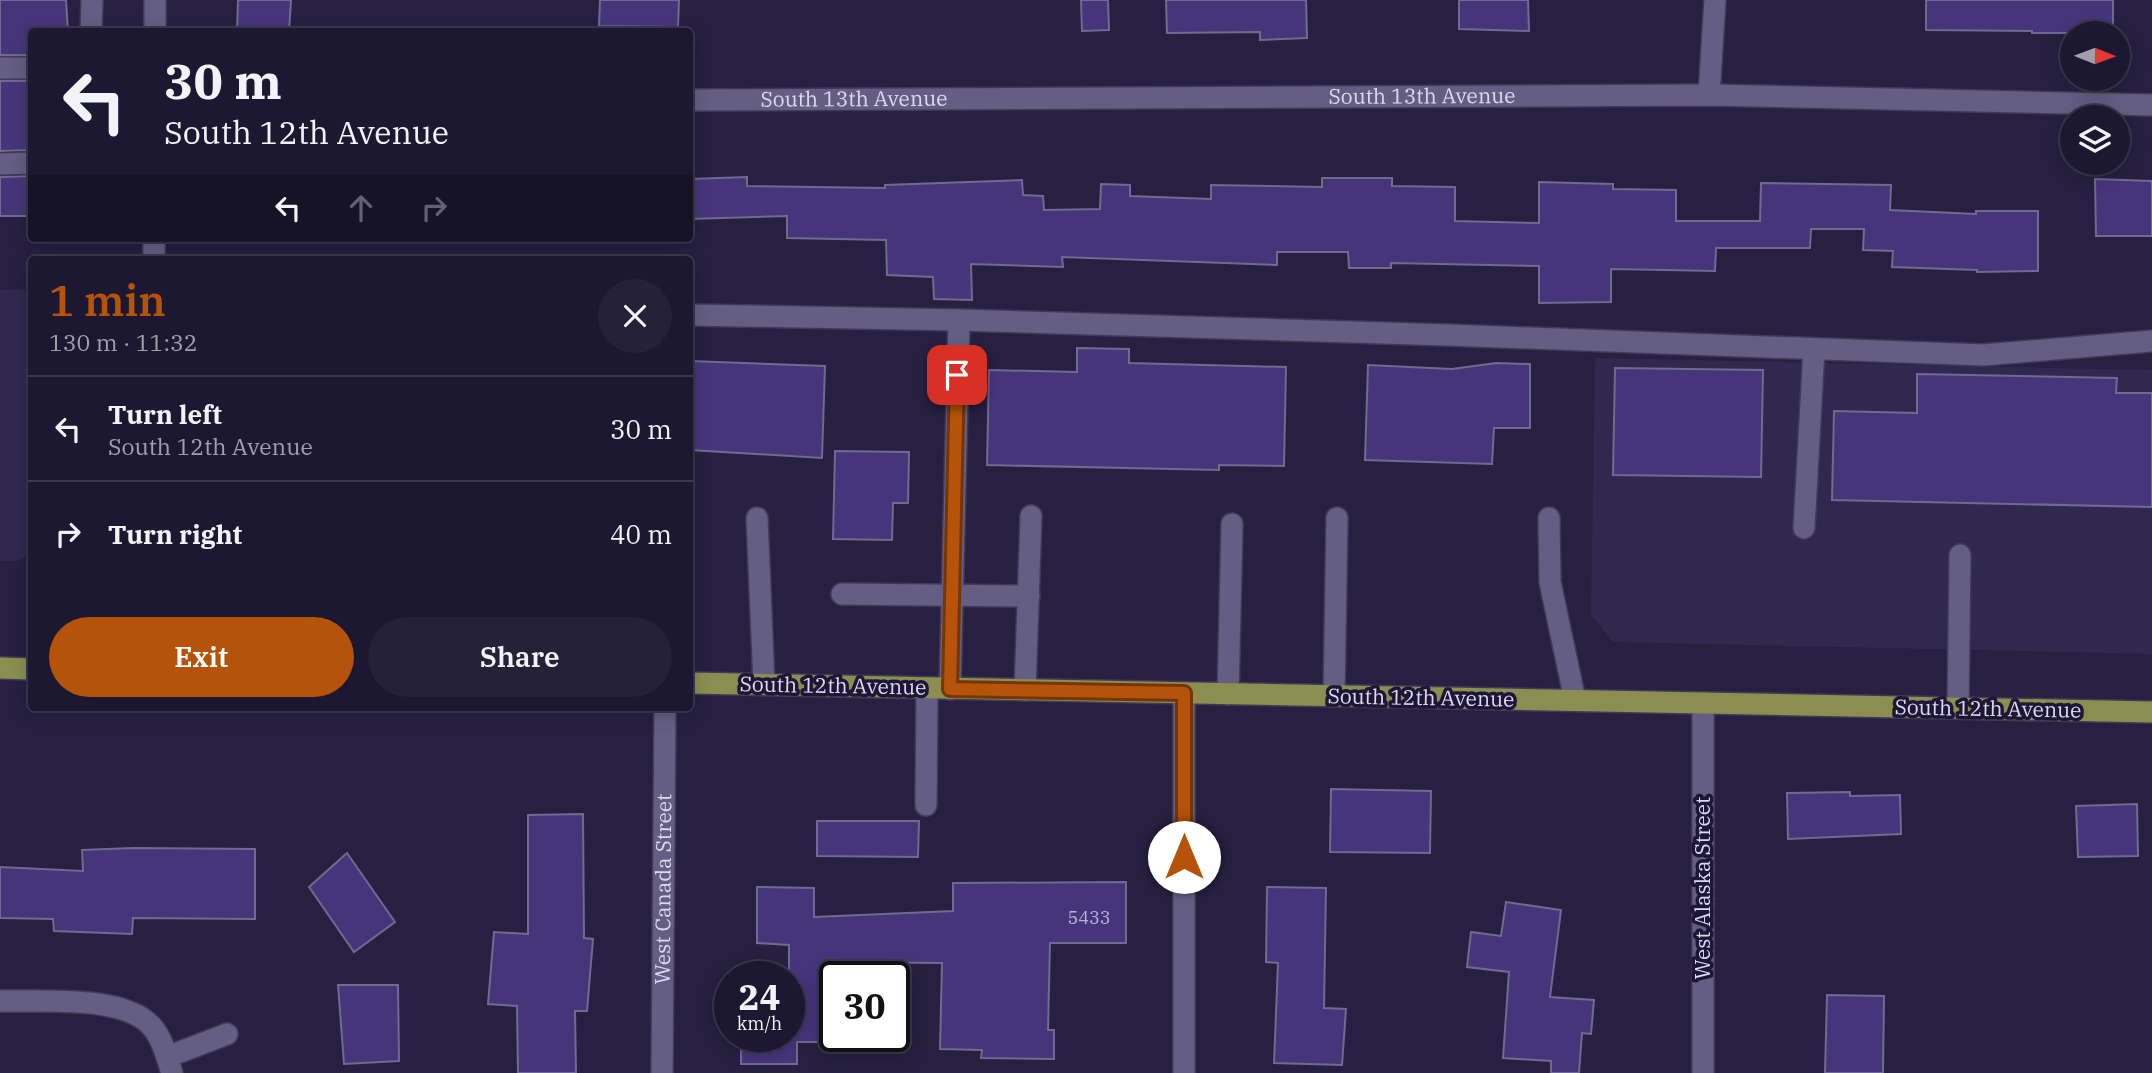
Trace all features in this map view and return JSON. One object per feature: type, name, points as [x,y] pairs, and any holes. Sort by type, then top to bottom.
[{"type":"main road","points":[[0,668],[28,669]]},
{"type":"main road","name":"South 12th Avenue","points":[[693,683],[2152,712]]},
{"type":"street","points":[[91,28],[92,0]]},
{"type":"street","points":[[155,0],[155,28]]},
{"type":"street","points":[[1709,96],[1715,0]]},
{"type":"street","points":[[0,68],[28,68]]},
{"type":"street","name":"South 13th Avenue","points":[[693,100],[1709,96],[2152,105]]},
{"type":"street","points":[[0,163],[28,163]]},
{"type":"street","points":[[693,316],[959,320],[1983,355],[2152,341]]},
{"type":"street","points":[[950,689],[959,320]]},
{"type":"street","points":[[1804,528],[1814,349]]},
{"type":"street","points":[[1025,690],[1031,516]]},
{"type":"street","points":[[1549,517],[1550,582],[1575,701]]},
{"type":"street","points":[[757,518],[764,684]]},
{"type":"street","points":[[1334,696],[1338,518]]},
{"type":"street","points":[[1228,694],[1232,524]]},
{"type":"street","points":[[1958,708],[1960,555]]},
{"type":"street","points":[[842,594],[1029,596]]},
{"type":"street","points":[[926,805],[927,688]]},
{"type":"street","points":[[1184,693],[1184,1073]]},
{"type":"street","name":"West Alaska Street","points":[[1703,703],[1703,1073]]},
{"type":"street","name":"West Canada Street","points":[[662,1073],[665,711]]},
{"type":"street","points":[[0,1001],[101,1003],[128,1010],[152,1026],[169,1065],[227,1034]]},
{"type":"shaded area","points":[[0,290],[28,290],[28,556],[17,561],[0,561]]},
{"type":"shaded area","points":[[1595,358],[2152,370],[2152,654],[1613,642],[1591,615]]},
{"type":"building","points":[[0,0],[66,0],[68,28],[28,28],[28,55],[0,55]]},
{"type":"building","points":[[238,0],[291,0],[289,28],[237,28]]},
{"type":"building","points":[[600,0],[679,0],[678,27],[599,26]]},
{"type":"building","points":[[1081,0],[1108,0],[1109,30],[1082,31]]},
{"type":"building","points":[[1166,0],[1306,0],[1307,38],[1260,40],[1260,32],[1167,33]]},
{"type":"building","points":[[1459,0],[1528,0],[1529,31],[1459,29]]},
{"type":"building","points":[[1926,0],[2113,0],[2113,21],[2060,21],[2060,33],[1926,30]]},
{"type":"building","points":[[0,81],[28,81],[28,150],[0,151]]},
{"type":"building","points":[[28,176],[28,216],[0,216],[0,177]]},
{"type":"building","points":[[747,177],[747,186],[885,188],[885,185],[1022,180],[1023,195],[1043,196],[1044,210],[1100,209],[1101,184],[1130,185],[1130,196],[1211,199],[1211,185],[1322,187],[1322,178],[1392,178],[1392,186],[1455,187],[1455,221],[1539,223],[1539,182],[1613,184],[1613,189],[1676,190],[1676,221],[1760,221],[1761,183],[1891,185],[1890,210],[1976,214],[1976,211],[2038,211],[2038,271],[1977,272],[1892,267],[1893,251],[1863,250],[1864,229],[1811,229],[1810,248],[1716,248],[1715,271],[1611,269],[1611,302],[1539,303],[1539,266],[1391,263],[1391,268],[1349,268],[1348,252],[1277,252],[1277,265],[1062,257],[1063,267],[971,264],[972,300],[934,299],[933,277],[887,275],[886,240],[787,238],[787,216],[693,219],[693,179]]},
{"type":"building","points":[[2095,179],[2152,181],[2152,236],[2096,236]]},
{"type":"building","points":[[1077,348],[1129,349],[1129,363],[1286,367],[1284,466],[1219,465],[1219,470],[987,465],[989,370],[1077,372]]},
{"type":"building","points":[[693,361],[825,366],[822,458],[693,450]]},
{"type":"building","points":[[1496,363],[1530,364],[1530,428],[1494,428],[1492,464],[1365,460],[1368,365],[1452,369]]},
{"type":"building","points":[[1615,368],[1763,370],[1761,477],[1613,475]]},
{"type":"building","points":[[1917,374],[2117,378],[2116,393],[2152,393],[2152,507],[1832,500],[1834,411],[1917,413]]},
{"type":"building","points":[[835,451],[909,452],[908,503],[893,503],[892,540],[833,539]]},
{"type":"building","points":[[1331,789],[1431,791],[1430,853],[1330,852]]},
{"type":"building","points":[[1850,792],[1850,796],[1900,795],[1901,834],[1788,839],[1787,793]]},
{"type":"building","points":[[2137,804],[2138,856],[2078,857],[2076,806]]},
{"type":"building","points":[[583,814],[584,938],[593,939],[587,1011],[575,1011],[576,1073],[518,1073],[517,1006],[488,1004],[494,932],[528,934],[528,815]]},
{"type":"building","points":[[817,821],[919,821],[918,857],[817,856]]},
{"type":"building","points":[[255,849],[255,919],[133,918],[132,934],[54,931],[53,919],[0,918],[0,867],[83,871],[82,850]]},
{"type":"building","points":[[347,853],[395,922],[354,952],[309,887]]},
{"type":"building","points":[[1126,882],[1126,943],[1050,943],[1048,1030],[1054,1030],[1054,1059],[981,1058],[982,1050],[940,1049],[942,963],[819,961],[819,1042],[805,1042],[805,961],[789,961],[789,945],[757,943],[757,887],[814,888],[814,917],[953,911],[953,883]]},
{"type":"building","points":[[1267,887],[1326,888],[1324,1008],[1346,1009],[1342,1065],[1274,1063],[1278,963],[1266,962]]},
{"type":"building","points":[[1506,902],[1561,910],[1550,997],[1594,1000],[1591,1034],[1582,1033],[1579,1073],[1551,1073],[1551,1061],[1503,1058],[1509,972],[1467,967],[1471,932],[1501,936]]},
{"type":"building","points":[[338,985],[398,985],[399,1061],[344,1064]]},
{"type":"building","points":[[1827,995],[1884,996],[1883,1073],[1825,1073]]},
{"type":"building","points":[[741,1052],[797,1052],[797,1064],[741,1064]]},
{"type":"route","points":[[957,375],[950,689],[1184,693],[1184,857]]}]
